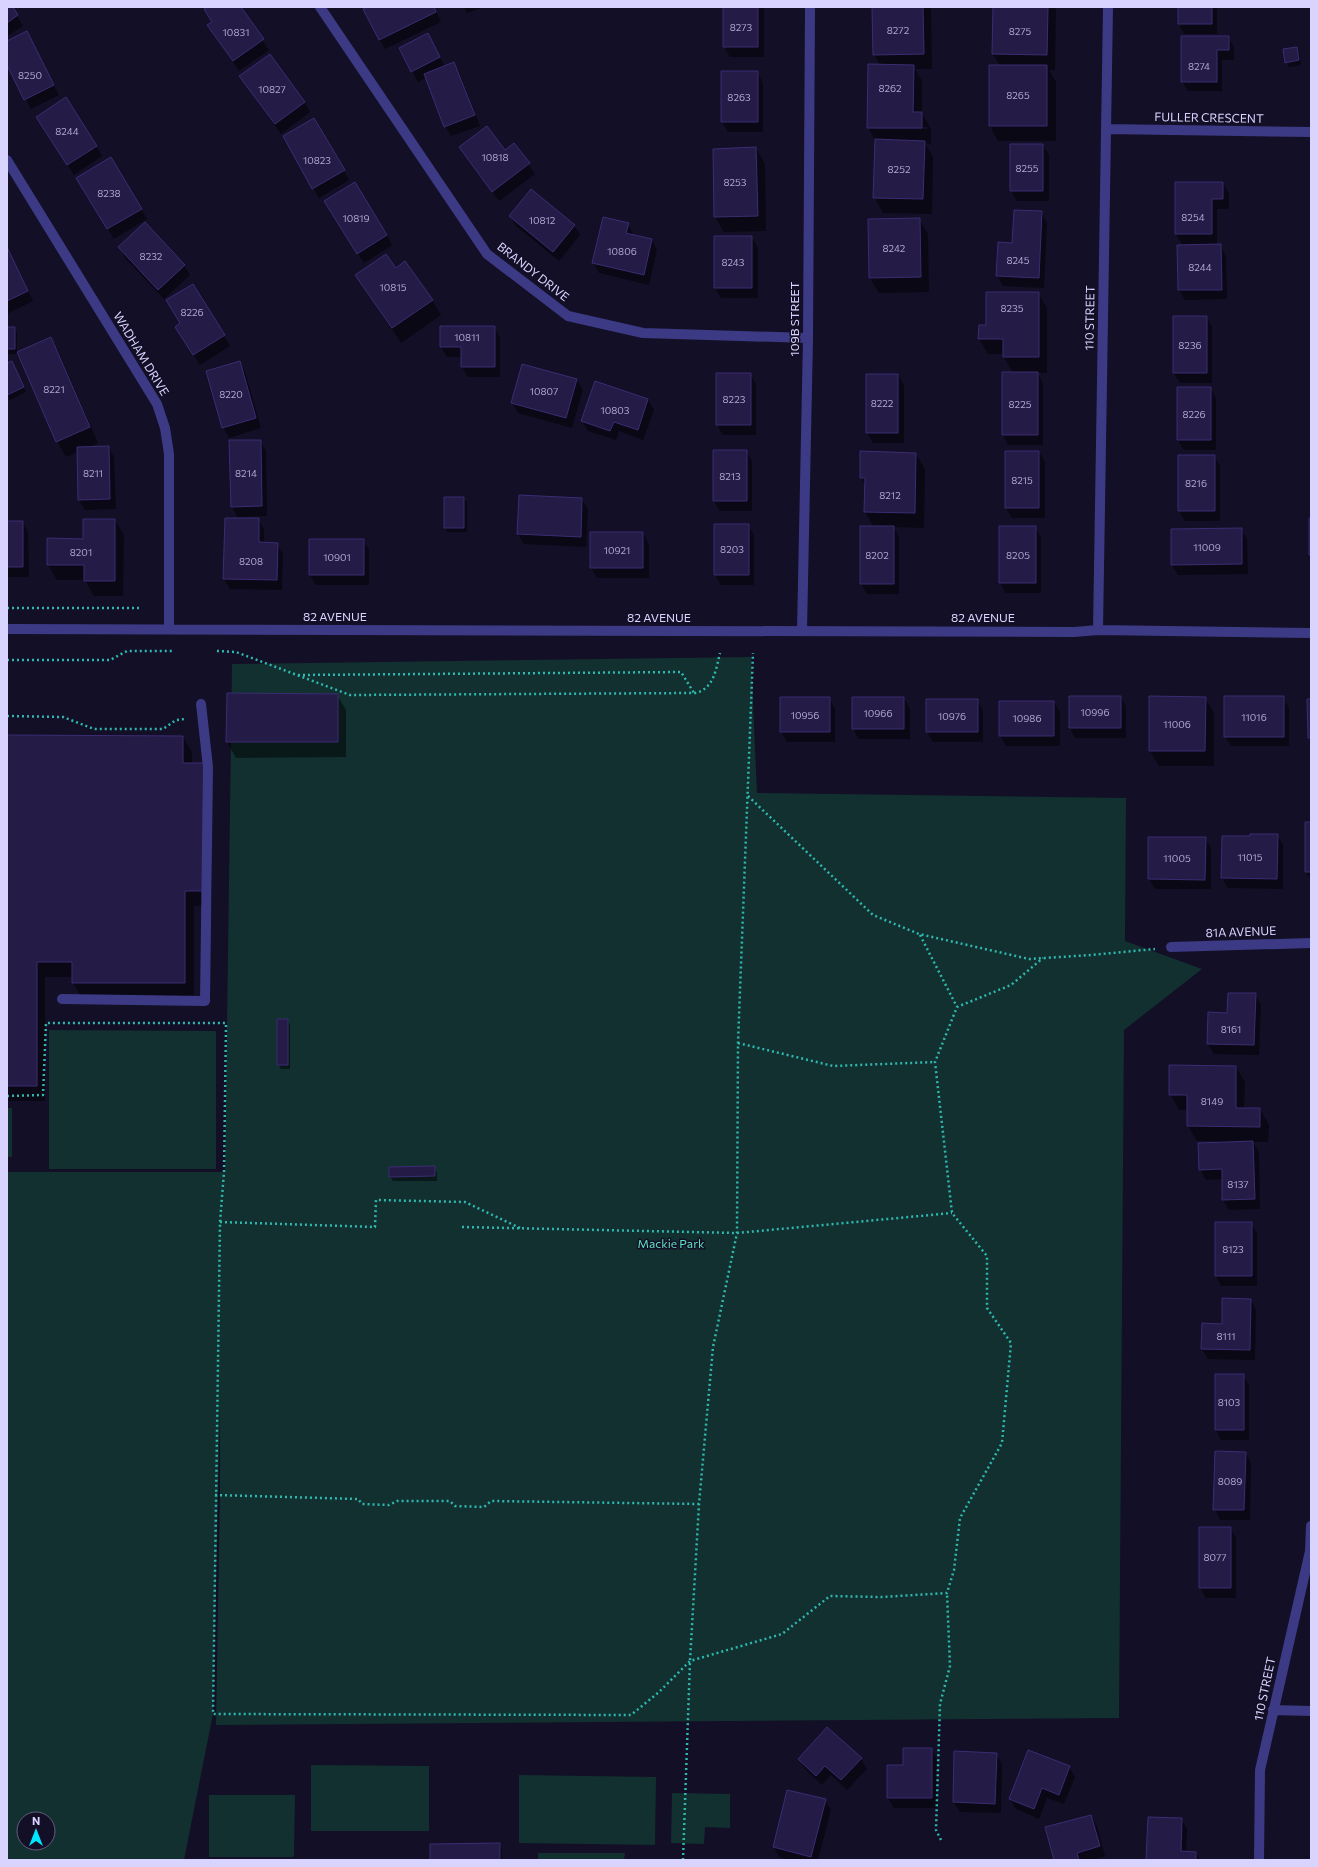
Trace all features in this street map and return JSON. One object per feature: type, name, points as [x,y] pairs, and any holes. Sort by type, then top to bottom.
[{"type":"street","name":"BRANDY DRIVE","points":[[320,7],[487,254],[568,316],[643,333],[808,338]]},
{"type":"street","name":"109B STREET","points":[[802,631],[808,338],[810,7]]},
{"type":"street","name":"110 STREET","points":[[1098,630],[1108,7]]},
{"type":"street","name":"FULLER CRESCENT","points":[[1106,129],[1311,132]]},
{"type":"street","name":"WADHAM DRIVE","points":[[8,164],[145,384],[159,410],[165,428],[169,454],[169,629]]},
{"type":"street","name":"82 AVENUE","points":[[7,629],[1074,632],[1098,630],[1311,633]]},
{"type":"street","points":[[62,999],[205,1001],[208,766],[201,704]]},
{"type":"street","name":"81A AVENUE","points":[[1171,947],[1311,943]]},
{"type":"street","name":"110 STREET","points":[[1259,1860],[1260,1770],[1310,1551],[1311,1526]]},
{"type":"street","points":[[1273,1710],[1311,1711]]},
{"type":"path","points":[[7,608],[141,608]]},
{"type":"path","points":[[7,660],[110,660],[126,650],[174,651]]},
{"type":"path","points":[[217,651],[236,652],[350,695],[695,693],[702,691],[710,685],[716,672],[720,653]]},
{"type":"path","points":[[682,1860],[690,1662],[699,1504],[713,1347],[737,1232],[738,1043],[753,653]]},
{"type":"path","points":[[297,675],[681,672],[695,693]]},
{"type":"path","points":[[7,716],[63,717],[94,729],[163,729],[176,720],[185,719],[189,722]]},
{"type":"path","points":[[748,796],[873,914],[919,934],[1029,959],[1091,956],[1171,947]]},
{"type":"path","points":[[919,934],[957,1007]]},
{"type":"path","points":[[941,1840],[936,1830],[940,1704],[950,1666],[947,1593],[954,1570],[960,1518],[1002,1443],[1011,1343],[987,1308],[987,1256],[952,1213],[935,1062],[957,1007],[1011,985],[1043,958]]},
{"type":"path","points":[[7,1096],[43,1096],[46,1022],[226,1023],[224,1172],[220,1222],[213,1714],[631,1715],[659,1692],[690,1662],[782,1634],[830,1596],[882,1597],[947,1593]]},
{"type":"path","points":[[738,1043],[833,1066],[935,1062]]},
{"type":"path","points":[[220,1222],[375,1227],[376,1200],[465,1202],[522,1229]]},
{"type":"path","points":[[462,1228],[737,1232],[952,1213]]},
{"type":"path","points":[[215,1495],[358,1499],[362,1504],[388,1505],[397,1501],[450,1501],[455,1506],[484,1507],[491,1501],[699,1504]]},
{"type":"green space","name":"Mackie Park","points":[[751,657],[757,793],[1126,798],[1125,941],[1202,969],[1124,1030],[1119,1718],[216,1725],[220,1407],[213,1714],[184,1860],[7,1860],[7,1172],[225,1172],[232,664]]},
{"type":"green space","points":[[49,1030],[216,1031],[216,1169],[49,1169]]},
{"type":"green space","points":[[7,1108],[12,1108],[12,1157],[7,1157]]},
{"type":"green space","points":[[311,1765],[429,1766],[429,1831],[311,1831]]},
{"type":"green space","points":[[519,1775],[656,1777],[655,1845],[519,1843]]},
{"type":"green space","points":[[672,1793],[730,1794],[730,1828],[705,1827],[704,1844],[671,1843]]},
{"type":"green space","points":[[209,1795],[295,1795],[293,1857],[209,1857]]},
{"type":"green space","points":[[538,1853],[625,1853],[624,1860],[538,1860]]},
{"type":"building","points":[[7,7],[13,7],[18,15],[7,23]]},
{"type":"building","points":[[207,7],[241,7],[264,39],[233,61],[207,25],[212,22],[204,9]]},
{"type":"building","points":[[368,7],[434,7],[436,12],[379,40],[363,9]]},
{"type":"building","points":[[723,7],[758,7],[758,47],[723,47]]},
{"type":"building","points":[[872,7],[923,7],[924,54],[873,55]]},
{"type":"building","points":[[993,7],[1048,7],[1047,55],[992,54]]},
{"type":"building","points":[[1178,7],[1212,7],[1212,24],[1178,24]]},
{"type":"building","points":[[27,31],[54,85],[24,100],[7,65],[7,41]]},
{"type":"building","points":[[428,33],[440,57],[411,72],[399,48]]},
{"type":"building","points":[[1181,36],[1229,36],[1229,50],[1217,50],[1217,82],[1181,82]]},
{"type":"building","points":[[1297,47],[1299,60],[1285,63],[1283,49]]},
{"type":"building","points":[[270,54],[305,102],[275,124],[239,76]]},
{"type":"building","points":[[454,62],[475,115],[444,127],[424,74]]},
{"type":"building","points":[[868,64],[914,65],[913,112],[922,112],[922,128],[867,128]]},
{"type":"building","points":[[989,65],[1047,65],[1047,126],[989,126]]},
{"type":"building","points":[[721,71],[758,71],[758,122],[721,122]]},
{"type":"building","points":[[66,97],[97,146],[67,165],[36,117]]},
{"type":"building","points":[[314,118],[345,170],[312,189],[283,136]]},
{"type":"building","points":[[487,126],[505,150],[514,143],[530,163],[492,192],[459,147]]},
{"type":"building","points":[[875,139],[925,141],[923,199],[873,198]]},
{"type":"building","points":[[1010,144],[1043,144],[1043,191],[1010,191]]},
{"type":"building","points":[[756,147],[758,216],[714,217],[713,149]]},
{"type":"building","points":[[111,157],[142,209],[107,229],[76,178]]},
{"type":"building","points":[[355,182],[387,235],[357,254],[324,201]]},
{"type":"building","points":[[1175,182],[1223,182],[1223,199],[1212,199],[1212,234],[1175,234]]},
{"type":"building","points":[[531,189],[575,225],[553,252],[509,216]]},
{"type":"building","points":[[1014,210],[1042,211],[1039,278],[996,276],[998,242],[1012,243]]},
{"type":"building","points":[[603,217],[629,223],[626,233],[652,239],[644,275],[592,263]]},
{"type":"building","points":[[920,218],[921,277],[869,278],[868,219]]},
{"type":"building","points":[[145,222],[185,265],[158,290],[118,247]]},
{"type":"building","points":[[714,236],[752,236],[752,288],[714,288]]},
{"type":"building","points":[[1221,244],[1222,290],[1178,290],[1177,245]]},
{"type":"building","points":[[7,247],[28,291],[7,301]]},
{"type":"building","points":[[386,254],[396,268],[405,261],[433,300],[392,328],[355,275]]},
{"type":"building","points":[[193,284],[225,335],[193,355],[175,327],[180,323],[166,300]]},
{"type":"building","points":[[986,292],[1039,292],[1039,357],[1003,357],[1003,339],[978,339],[979,325],[986,325]]},
{"type":"building","points":[[1173,316],[1207,316],[1207,373],[1173,373]]},
{"type":"building","points":[[440,326],[495,326],[495,367],[461,367],[461,347],[440,347]]},
{"type":"building","points":[[7,327],[15,327],[15,349],[7,349]]},
{"type":"building","points":[[51,337],[90,427],[56,442],[17,352]]},
{"type":"building","points":[[12,361],[24,387],[7,395],[7,363]]},
{"type":"building","points":[[240,361],[256,418],[222,428],[206,371]]},
{"type":"building","points":[[522,364],[577,379],[566,418],[511,403]]},
{"type":"building","points":[[1002,372],[1038,372],[1038,435],[1002,435]]},
{"type":"building","points":[[716,373],[751,373],[751,425],[716,425]]},
{"type":"building","points":[[866,374],[898,374],[898,433],[866,433]]},
{"type":"building","points":[[595,381],[648,399],[638,430],[614,422],[610,431],[581,421]]},
{"type":"building","points":[[1177,387],[1211,387],[1211,440],[1177,440]]},
{"type":"building","points":[[229,440],[261,440],[262,506],[231,507]]},
{"type":"building","points":[[109,446],[110,499],[78,500],[77,447]]},
{"type":"building","points":[[713,450],[747,450],[747,501],[713,501]]},
{"type":"building","points":[[860,451],[916,453],[915,513],[864,512],[865,478],[860,478]]},
{"type":"building","points":[[1005,451],[1039,451],[1039,508],[1005,508]]},
{"type":"building","points":[[1178,455],[1215,455],[1215,511],[1178,511]]},
{"type":"building","points":[[519,495],[582,498],[581,537],[517,534]]},
{"type":"building","points":[[444,497],[464,497],[464,528],[444,528]]},
{"type":"building","points":[[225,518],[259,518],[259,542],[278,543],[277,580],[223,579]]},
{"type":"building","points":[[1309,518],[1311,518],[1311,555],[1309,555]]},
{"type":"building","points":[[83,519],[115,519],[115,581],[84,581],[84,565],[47,565],[47,538],[83,539]]},
{"type":"building","points":[[7,521],[23,521],[23,567],[7,567]]},
{"type":"building","points":[[714,524],[749,524],[749,575],[714,575]]},
{"type":"building","points":[[860,526],[894,526],[894,584],[860,584]]},
{"type":"building","points":[[999,526],[1036,526],[1036,583],[999,583]]},
{"type":"building","points":[[1242,528],[1242,564],[1171,565],[1171,529]]},
{"type":"building","points":[[590,532],[643,532],[643,568],[590,568]]},
{"type":"building","points":[[309,539],[364,539],[364,575],[309,575]]},
{"type":"building","points":[[227,693],[338,694],[338,742],[226,742]]},
{"type":"building","points":[[1069,696],[1121,696],[1121,728],[1069,728]]},
{"type":"building","points":[[1149,696],[1206,697],[1205,751],[1149,751]]},
{"type":"building","points":[[1224,696],[1284,696],[1284,737],[1224,737]]},
{"type":"building","points":[[780,697],[830,697],[830,732],[780,732]]},
{"type":"building","points":[[852,697],[904,697],[904,729],[852,729]]},
{"type":"building","points":[[926,699],[978,699],[978,732],[926,732]]},
{"type":"building","points":[[1307,699],[1311,699],[1311,738],[1308,738]]},
{"type":"building","points":[[999,701],[1054,701],[1054,736],[999,736]]},
{"type":"building","points":[[7,735],[183,736],[183,763],[204,763],[204,891],[185,891],[185,983],[72,983],[72,962],[37,962],[37,1086],[7,1086]]},
{"type":"building","points":[[1305,822],[1311,822],[1311,872],[1305,872]]},
{"type":"building","points":[[1250,834],[1278,834],[1277,879],[1221,878],[1222,836],[1250,836]]},
{"type":"building","points":[[1148,837],[1206,837],[1205,880],[1148,879]]},
{"type":"building","points":[[1228,993],[1256,993],[1254,1045],[1207,1044],[1208,1012],[1227,1013]]},
{"type":"building","points":[[277,1019],[288,1019],[288,1065],[277,1065]]},
{"type":"building","points":[[1169,1065],[1236,1066],[1236,1108],[1260,1108],[1260,1127],[1187,1126],[1187,1095],[1169,1095]]},
{"type":"building","points":[[1253,1141],[1255,1199],[1222,1200],[1222,1169],[1199,1170],[1198,1143]]},
{"type":"building","points":[[435,1166],[435,1176],[389,1177],[389,1167]]},
{"type":"building","points":[[1215,1222],[1252,1222],[1252,1276],[1215,1276]]},
{"type":"building","points":[[1222,1298],[1251,1299],[1250,1350],[1201,1349],[1202,1323],[1222,1324]]},
{"type":"building","points":[[1215,1374],[1244,1374],[1244,1430],[1215,1430]]},
{"type":"building","points":[[1215,1451],[1246,1452],[1244,1510],[1213,1510]]},
{"type":"building","points":[[1199,1527],[1231,1527],[1231,1588],[1199,1588]]},
{"type":"building","points":[[827,1727],[862,1758],[841,1780],[825,1766],[816,1776],[798,1759]]},
{"type":"building","points":[[903,1748],[932,1748],[932,1798],[887,1798],[887,1765],[903,1765]]},
{"type":"building","points":[[1028,1750],[1070,1766],[1059,1795],[1042,1788],[1034,1809],[1009,1799]]},
{"type":"building","points":[[954,1751],[997,1753],[995,1804],[953,1802]]},
{"type":"building","points":[[787,1790],[826,1799],[811,1857],[773,1847]]},
{"type":"building","points":[[1091,1815],[1100,1846],[1077,1853],[1079,1860],[1054,1860],[1045,1827]]},
{"type":"building","points":[[1148,1817],[1182,1818],[1181,1851],[1196,1852],[1196,1860],[1146,1860]]},
{"type":"building","points":[[500,1843],[500,1860],[430,1860],[430,1844]]}]
